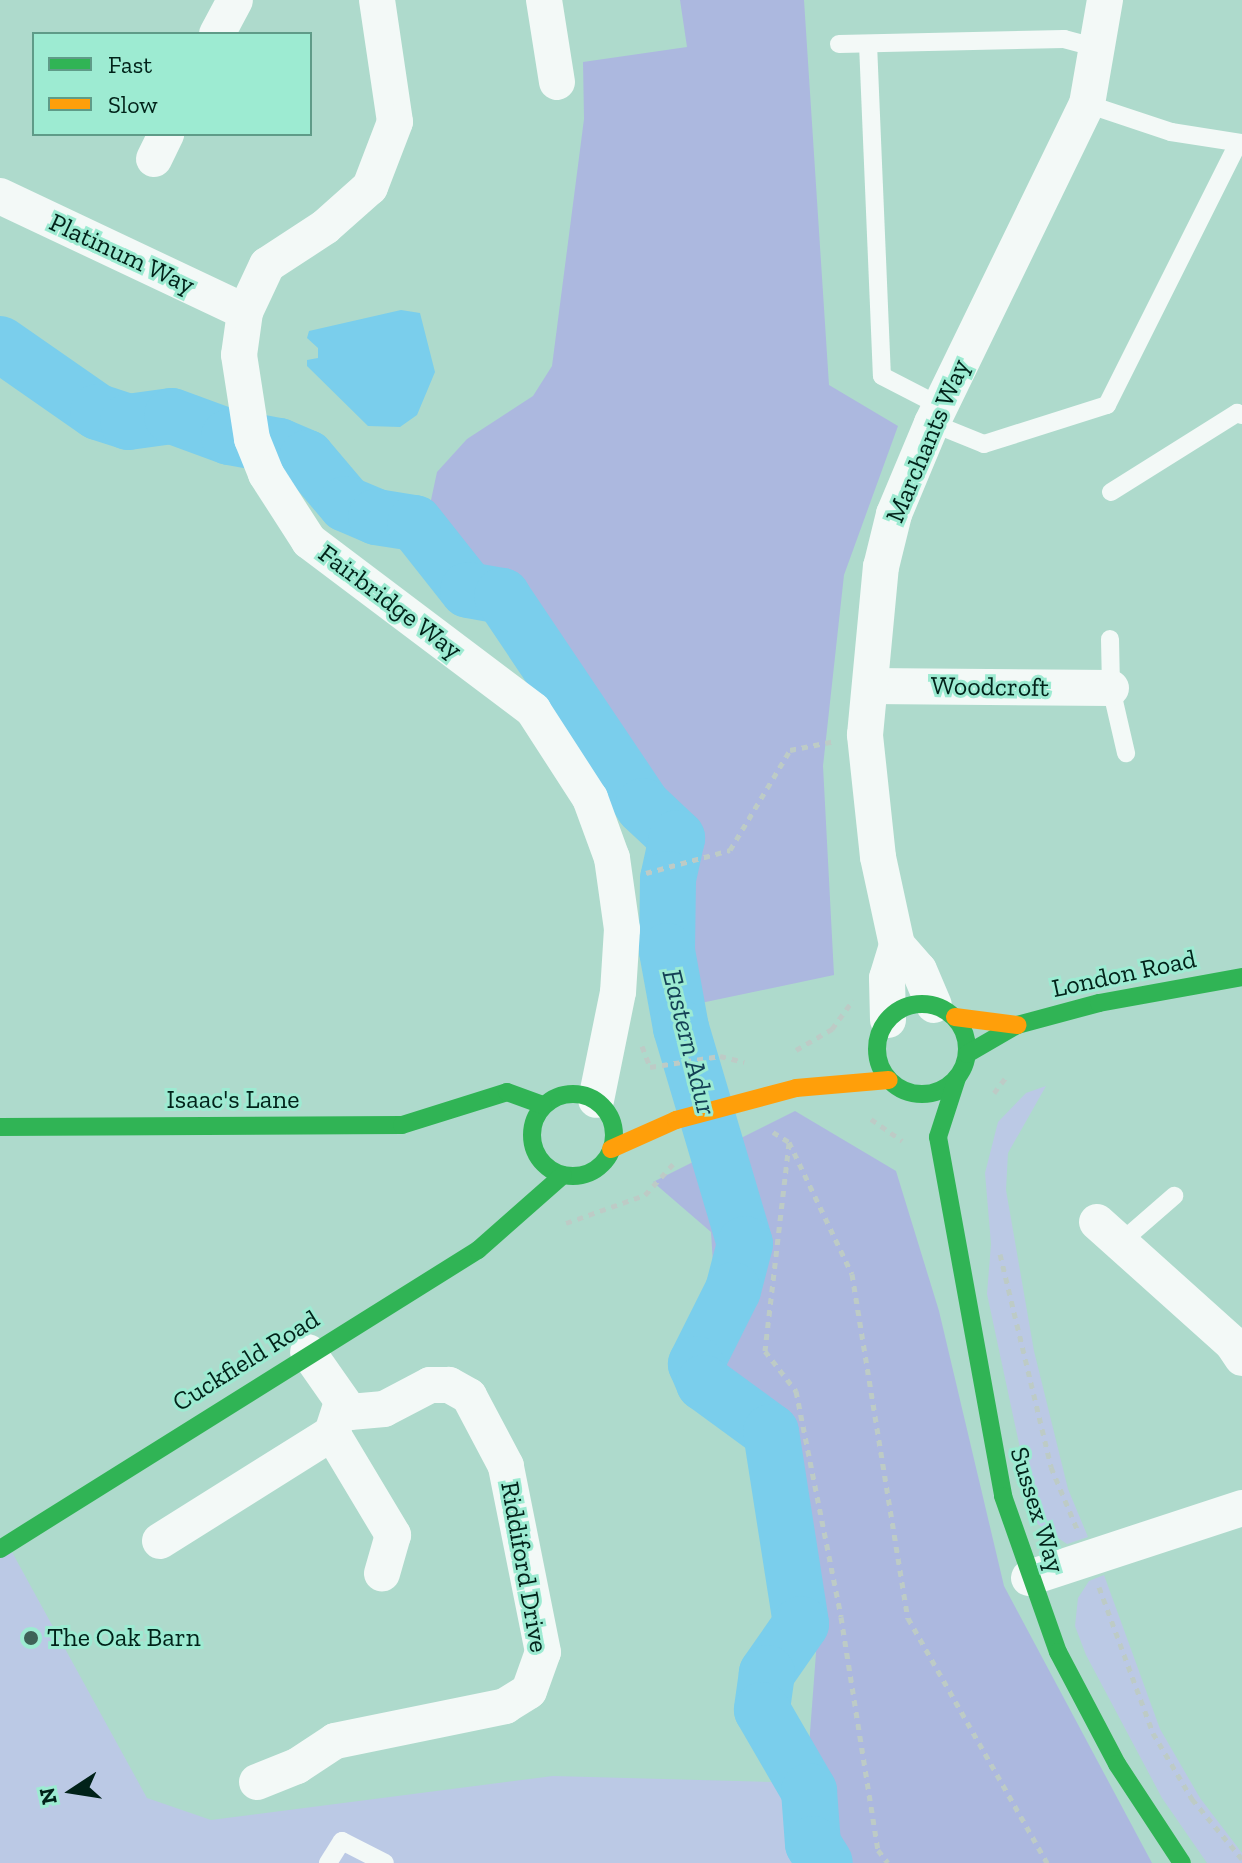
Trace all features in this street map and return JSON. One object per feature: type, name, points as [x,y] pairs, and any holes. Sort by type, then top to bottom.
[{"type":"main road","name":"London Road","points":[[967,1054],[1017,1025],[1099,1003],[1242,977]]},
{"type":"main road","points":[[676,1120],[578,1102],[525,1127],[543,1163],[563,1175],[592,1171],[611,1149],[676,1120],[796,1088],[889,1080],[919,1094],[946,1088],[957,1078],[967,1054],[967,1041],[944,1011],[909,1007],[856,1049]]},
{"type":"main road","name":"London Road","points":[[944,1011],[1017,1025]]},
{"type":"main road","points":[[884,1026],[880,1066],[889,1080]]},
{"type":"main road","points":[[796,1088],[832,1064]]},
{"type":"main road","name":"Sussex Way","points":[[957,1078],[938,1137],[987,1431],[1029,1578],[1083,1703],[1182,1863]]},
{"type":"main road","name":"Isaac's Lane","points":[[0,1127],[402,1125],[465,1109],[507,1092],[578,1102]]},
{"type":"main road","name":"Sussex Way","points":[[919,1094],[925,1125],[938,1137]]},
{"type":"main road","points":[[578,1102],[614,1135],[611,1149]]},
{"type":"main road","points":[[465,1109],[492,1117]]},
{"type":"main road","name":"Cuckfield Road","points":[[518,1216],[543,1163]]},
{"type":"main road","name":"Cuckfield Road","points":[[0,1549],[308,1352],[478,1250],[563,1175]]},
{"type":"street","name":"Fairbridge Way","points":[[377,0],[395,122],[370,187],[325,227],[267,265],[245,312],[239,355],[248,410],[266,474],[309,541],[533,710],[573,768],[601,822],[620,903],[621,969],[608,1038],[578,1102]]},
{"type":"street","points":[[544,0],[557,82]]},
{"type":"street","name":"Marchants Way","points":[[884,1026],[887,978],[897,945],[878,857],[865,735],[881,567],[894,514],[936,414],[1087,104],[1105,0]]},
{"type":"street","name":"Platinum Way","points":[[0,196],[245,312]]},
{"type":"street","name":"Woodcroft","points":[[870,686],[1111,688]]},
{"type":"street","name":"Marchants Way","points":[[897,945],[919,970],[944,1011]]},
{"type":"street","points":[[1108,1232],[1239,1346]]},
{"type":"street","points":[[308,1352],[393,1535],[382,1573]]},
{"type":"street","name":"Riddiford Drive","points":[[257,1782],[297,1766],[335,1741],[505,1706],[529,1691],[540,1667],[543,1652],[506,1466],[469,1396],[449,1385],[430,1385],[372,1413],[350,1412],[337,1419]]},
{"type":"street","points":[[160,1541],[337,1419]]},
{"type":"street","points":[[1029,1578],[1242,1508]]},
{"type":"lane","points":[[839,44],[1064,39],[1098,48]]},
{"type":"lane","points":[[868,44],[882,376],[984,444],[1107,405],[1240,143],[1171,132],[1087,104]]},
{"type":"lane","points":[[1111,492],[1237,413],[1242,415]]},
{"type":"lane","points":[[1110,639],[1111,688],[1126,753]]},
{"type":"lane","points":[[1108,1232],[1174,1196]]},
{"type":"lane","points":[[328,1863],[342,1841],[385,1863]]},
{"type":"path","points":[[648,872],[709,859],[730,850],[790,750],[865,735]]},
{"type":"path","points":[[792,1052],[832,1029],[859,991]]},
{"type":"path","points":[[670,1066],[720,1056],[749,1064]]},
{"type":"path","points":[[987,1101],[1013,1070]]},
{"type":"path","points":[[760,1123],[789,1142],[852,1274],[908,1618],[1047,1863]]},
{"type":"path","points":[[789,1142],[765,1351],[796,1391],[841,1617],[878,1850],[888,1863]]},
{"type":"path","points":[[562,1224],[645,1195],[683,1153]]},
{"type":"path","points":[[997,1241],[1051,1467],[1089,1558],[1153,1733],[1192,1799],[1242,1859]]},
{"type":"shaded area","points":[[680,0],[804,0],[829,385],[898,426],[844,575],[823,766],[834,975],[677,1008],[684,840],[620,777],[528,640],[412,504],[431,500],[437,472],[467,439],[533,396],[552,366],[584,119],[583,62],[687,47]]},
{"type":"shaded area","points":[[401,310],[420,313],[435,372],[417,415],[400,427],[368,426],[307,366],[307,360],[318,358],[318,348],[307,338],[309,331]]},
{"type":"shaded area","points":[[1046,1086],[1008,1153],[1006,1190],[1034,1351],[1068,1489],[1088,1537],[1067,1544],[1036,1523],[987,1294],[991,1244],[985,1173],[998,1122],[1026,1093]]},
{"type":"shaded area","points":[[795,1111],[896,1171],[939,1311],[1004,1586],[1152,1863],[834,1863],[805,1799],[816,1653],[770,1399],[719,1360],[711,1232],[653,1182]]},
{"type":"shaded area","points":[[7,1543],[147,1798],[211,1820],[553,1776],[774,1782],[838,1863],[0,1863],[0,1548]]},
{"type":"shaded area","points":[[1104,1575],[1160,1729],[1200,1798],[1242,1853],[1242,1863],[1207,1863],[1162,1798],[1086,1655],[1075,1626],[1078,1598],[1089,1581]]},
{"type":"waterway","name":"Eastern Adur","points":[[0,344],[98,412],[128,422],[172,416],[229,437],[279,446],[307,458],[346,504],[376,517],[415,523],[468,590],[502,596],[643,806],[677,838],[668,879],[667,951],[681,1028],[745,1244],[733,1290],[696,1364],[704,1383],[771,1432],[801,1624],[767,1673],[762,1710],[809,1791],[813,1844],[825,1863]]},
{"type":"traffic: fast","points":[[967,1054],[1017,1025],[1099,1003],[1242,977]]},
{"type":"traffic: fast","points":[[922,1004],[939,1008],[954,1017],[963,1032],[967,1049],[963,1066],[954,1081],[939,1090],[922,1094],[905,1090],[890,1081],[881,1066],[877,1049],[881,1032],[890,1017],[905,1008],[922,1004]]},
{"type":"traffic: fast","points":[[957,1078],[938,1137],[1003,1496],[1058,1652],[1117,1764],[1182,1863]]},
{"type":"traffic: fast","points":[[0,1127],[402,1125],[507,1092],[543,1105]]},
{"type":"traffic: fast","points":[[573,1094],[589,1097],[602,1106],[611,1119],[614,1135],[611,1151],[602,1164],[589,1173],[573,1176],[557,1173],[544,1164],[535,1151],[532,1135],[535,1119],[544,1106],[557,1097],[573,1094]]},
{"type":"traffic: fast","points":[[0,1549],[478,1250],[563,1175]]},
{"type":"traffic: slow","points":[[955,1017],[1017,1025]]},
{"type":"traffic: slow","points":[[611,1149],[676,1120],[796,1088],[889,1080]]},
{"type":"place","name":"The Oak Barn","points":[[31,1638]]}]
